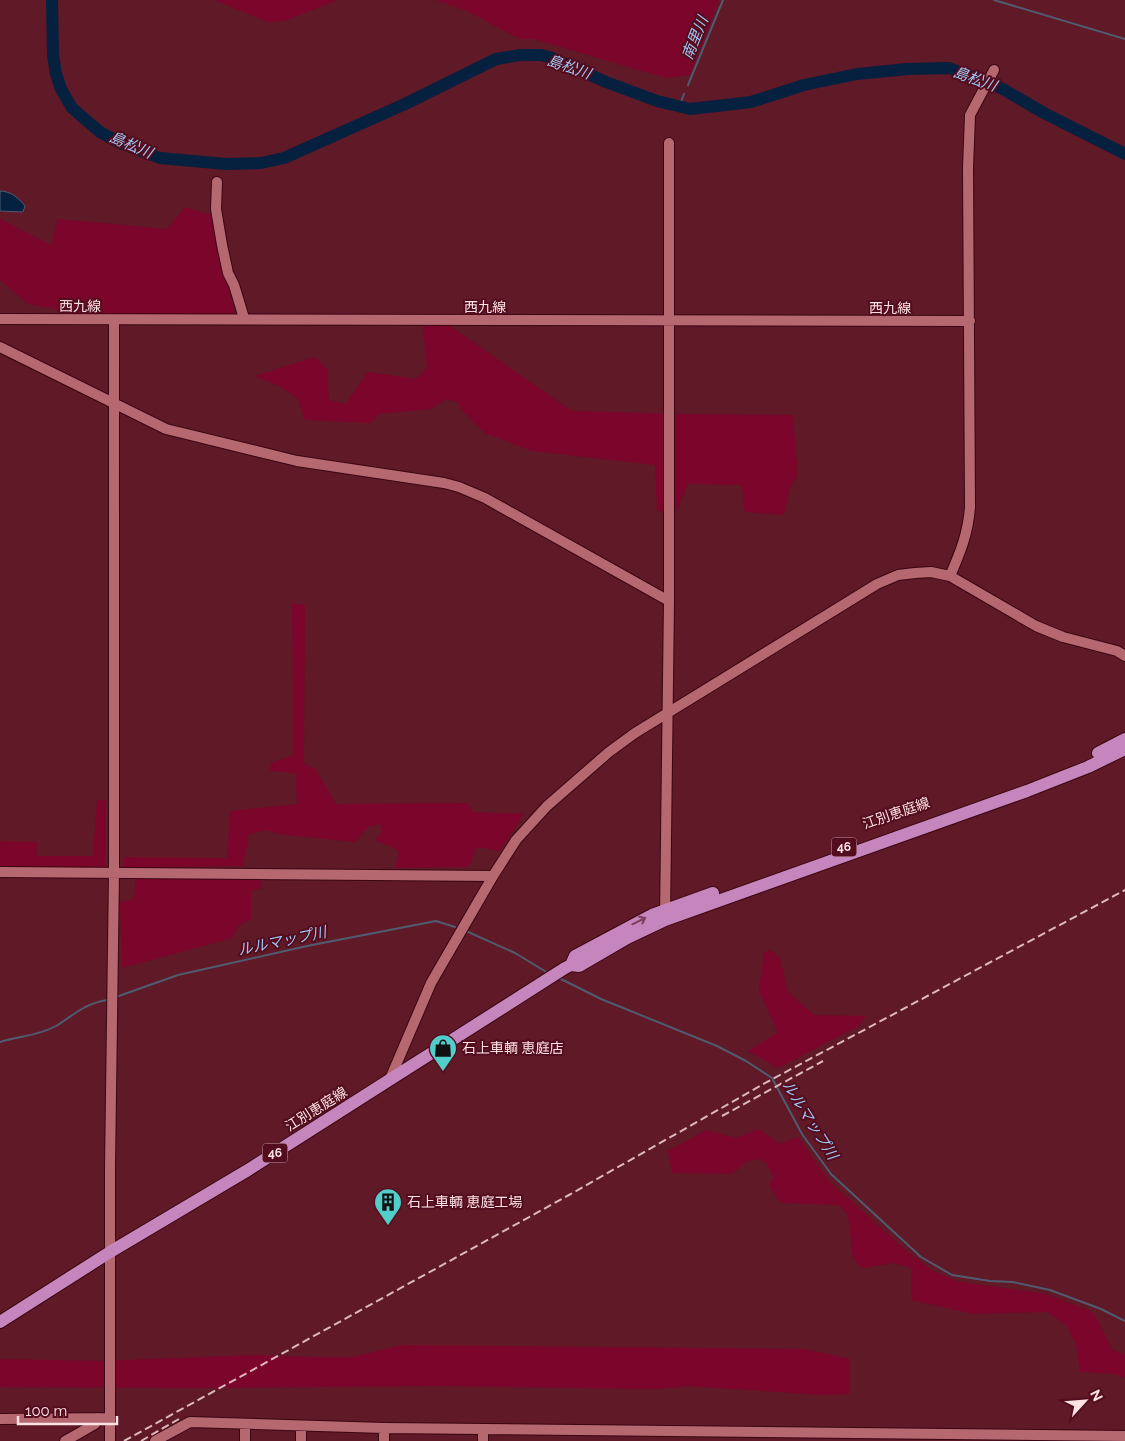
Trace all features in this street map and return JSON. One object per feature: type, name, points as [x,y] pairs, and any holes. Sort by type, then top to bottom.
[{"type":"main road","name":"江別恵庭線","points":[[665,914],[1026,783],[1089,758],[1125,739]]},
{"type":"main road","name":"江別恵庭線","points":[[0,1322],[110,1252],[248,1170],[568,967],[575,956],[632,924],[761,884],[1027,791],[1088,767],[1125,749]]},
{"type":"street","points":[[950,576],[965,540],[969,524],[968,403],[970,321],[968,168],[970,115],[994,70]]},
{"type":"street","points":[[665,914],[669,601],[669,143]]},
{"type":"street","points":[[217,182],[216,209],[222,245],[228,274],[234,285],[244,318]]},
{"type":"street","name":"西九線","points":[[0,319],[244,318],[970,321]]},
{"type":"street","points":[[110,1441],[114,872],[114,320]]},
{"type":"street","points":[[0,347],[166,429],[297,461],[444,483],[459,487],[486,498],[669,601]]},
{"type":"street","points":[[390,1079],[431,983],[516,840],[547,806],[609,752],[635,733],[877,584],[898,575],[915,573],[931,572],[950,576],[1036,626],[1063,637],[1117,651],[1125,656]]},
{"type":"street","points":[[0,872],[493,876]]},
{"type":"street","points":[[65,1441],[95,1424],[97,1418]]},
{"type":"street","points":[[0,1419],[110,1418]]},
{"type":"street","points":[[155,1441],[190,1422],[483,1429],[663,1436],[1125,1436]]},
{"type":"street","points":[[245,1424],[245,1441]]},
{"type":"street","points":[[300,1441],[301,1426]]},
{"type":"street","points":[[384,1428],[384,1441]]},
{"type":"street","points":[[176,1429],[176,1441]]},
{"type":"street","points":[[483,1429],[483,1441]]},
{"type":"shaded area","points":[[214,0],[338,0],[284,21],[268,22]]},
{"type":"shaded area","points":[[435,0],[719,0],[690,75],[666,78],[534,39],[520,39],[465,10]]},
{"type":"shaded area","points":[[185,207],[214,216],[223,268],[235,314],[59,315],[56,309],[28,304],[0,280],[0,219],[51,245],[58,219],[167,229]]},
{"type":"shaded area","points":[[447,324],[572,411],[793,415],[798,475],[790,487],[784,515],[745,512],[742,485],[688,484],[676,512],[657,511],[655,465],[532,451],[485,433],[463,411],[457,402],[446,399],[430,409],[379,414],[371,423],[305,420],[298,399],[280,386],[254,376],[315,357],[327,369],[329,400],[345,404],[368,372],[416,379],[427,368],[423,326]]},
{"type":"shaded area","points":[[292,603],[305,605],[304,763],[316,770],[336,804],[467,803],[474,812],[524,814],[500,851],[477,847],[468,867],[395,868],[399,852],[375,840],[382,831],[380,824],[368,827],[355,842],[278,834],[266,830],[249,834],[243,866],[124,868],[124,857],[227,858],[230,811],[297,804],[296,773],[270,771],[271,763],[294,755]]},
{"type":"shaded area","points":[[97,800],[106,800],[105,867],[0,866],[0,841],[37,842],[37,856],[93,856]]},
{"type":"shaded area","points":[[136,874],[262,876],[262,888],[251,891],[251,919],[238,926],[232,938],[122,968],[120,902],[134,899]]},
{"type":"shaded area","points":[[770,950],[780,958],[788,992],[814,1015],[866,1016],[859,1026],[778,1068],[748,1051],[778,1032],[759,991],[764,953]]},
{"type":"shaded area","points":[[759,1129],[780,1144],[798,1137],[829,1181],[900,1245],[931,1270],[960,1282],[1046,1294],[1088,1310],[1095,1315],[1112,1349],[1125,1355],[1125,1378],[1115,1374],[1080,1372],[1076,1344],[1066,1325],[1047,1312],[973,1314],[911,1300],[911,1268],[894,1263],[862,1268],[853,1259],[848,1215],[839,1205],[781,1203],[769,1185],[774,1177],[766,1163],[759,1159],[747,1161],[732,1174],[672,1173],[668,1151],[706,1130],[735,1138]]},
{"type":"shaded area","points":[[401,1345],[805,1349],[850,1359],[850,1394],[823,1395],[689,1386],[658,1389],[438,1386],[0,1387],[0,1359],[101,1361],[252,1355],[353,1357]]},
{"type":"water","points":[[0,191],[11,194],[20,200],[25,206],[23,212],[0,211]]},
{"type":"waterway","name":"島松川","points":[[52,0],[53,55],[56,74],[61,89],[72,108],[100,132],[120,143],[160,158],[226,164],[261,163],[284,158],[405,104],[496,59],[520,55],[541,55],[552,58],[606,82],[657,101],[690,109],[751,102],[804,85],[857,74],[907,69],[949,68],[1001,88],[1044,113],[1125,154]]},
{"type":"waterway","name":"南里川","points":[[688,85],[723,0]]},
{"type":"waterway","name":"南里川","points":[[994,0],[1125,39]]},
{"type":"waterway","name":"南里川","points":[[679,107],[684,94]]},
{"type":"waterway","name":"ルルマップ川","points":[[116,997],[178,975],[307,946],[436,921],[455,927]]},
{"type":"waterway","name":"ルルマップ川","points":[[466,931],[515,953],[548,973]]},
{"type":"waterway","name":"ルルマップ川","points":[[559,978],[601,999],[717,1046],[746,1061],[772,1078],[802,1134],[831,1174],[921,1257],[952,1275],[990,1281],[1013,1282],[1050,1290],[1101,1309],[1125,1321]]},
{"type":"waterway","name":"ルルマップ川","points":[[0,1042],[49,1029],[79,1010],[107,1000]]},
{"type":"railway","points":[[124,1441],[569,1195],[767,1082],[1125,890]]},
{"type":"railway","points":[[722,1116],[823,1061]]},
{"type":"railway","points":[[141,1441],[179,1419]]},
{"type":"place","name":"石上車輌 恵庭店","points":[[443,1072]]},
{"type":"place","name":"石上車輌 恵庭工場","points":[[388,1226]]}]
